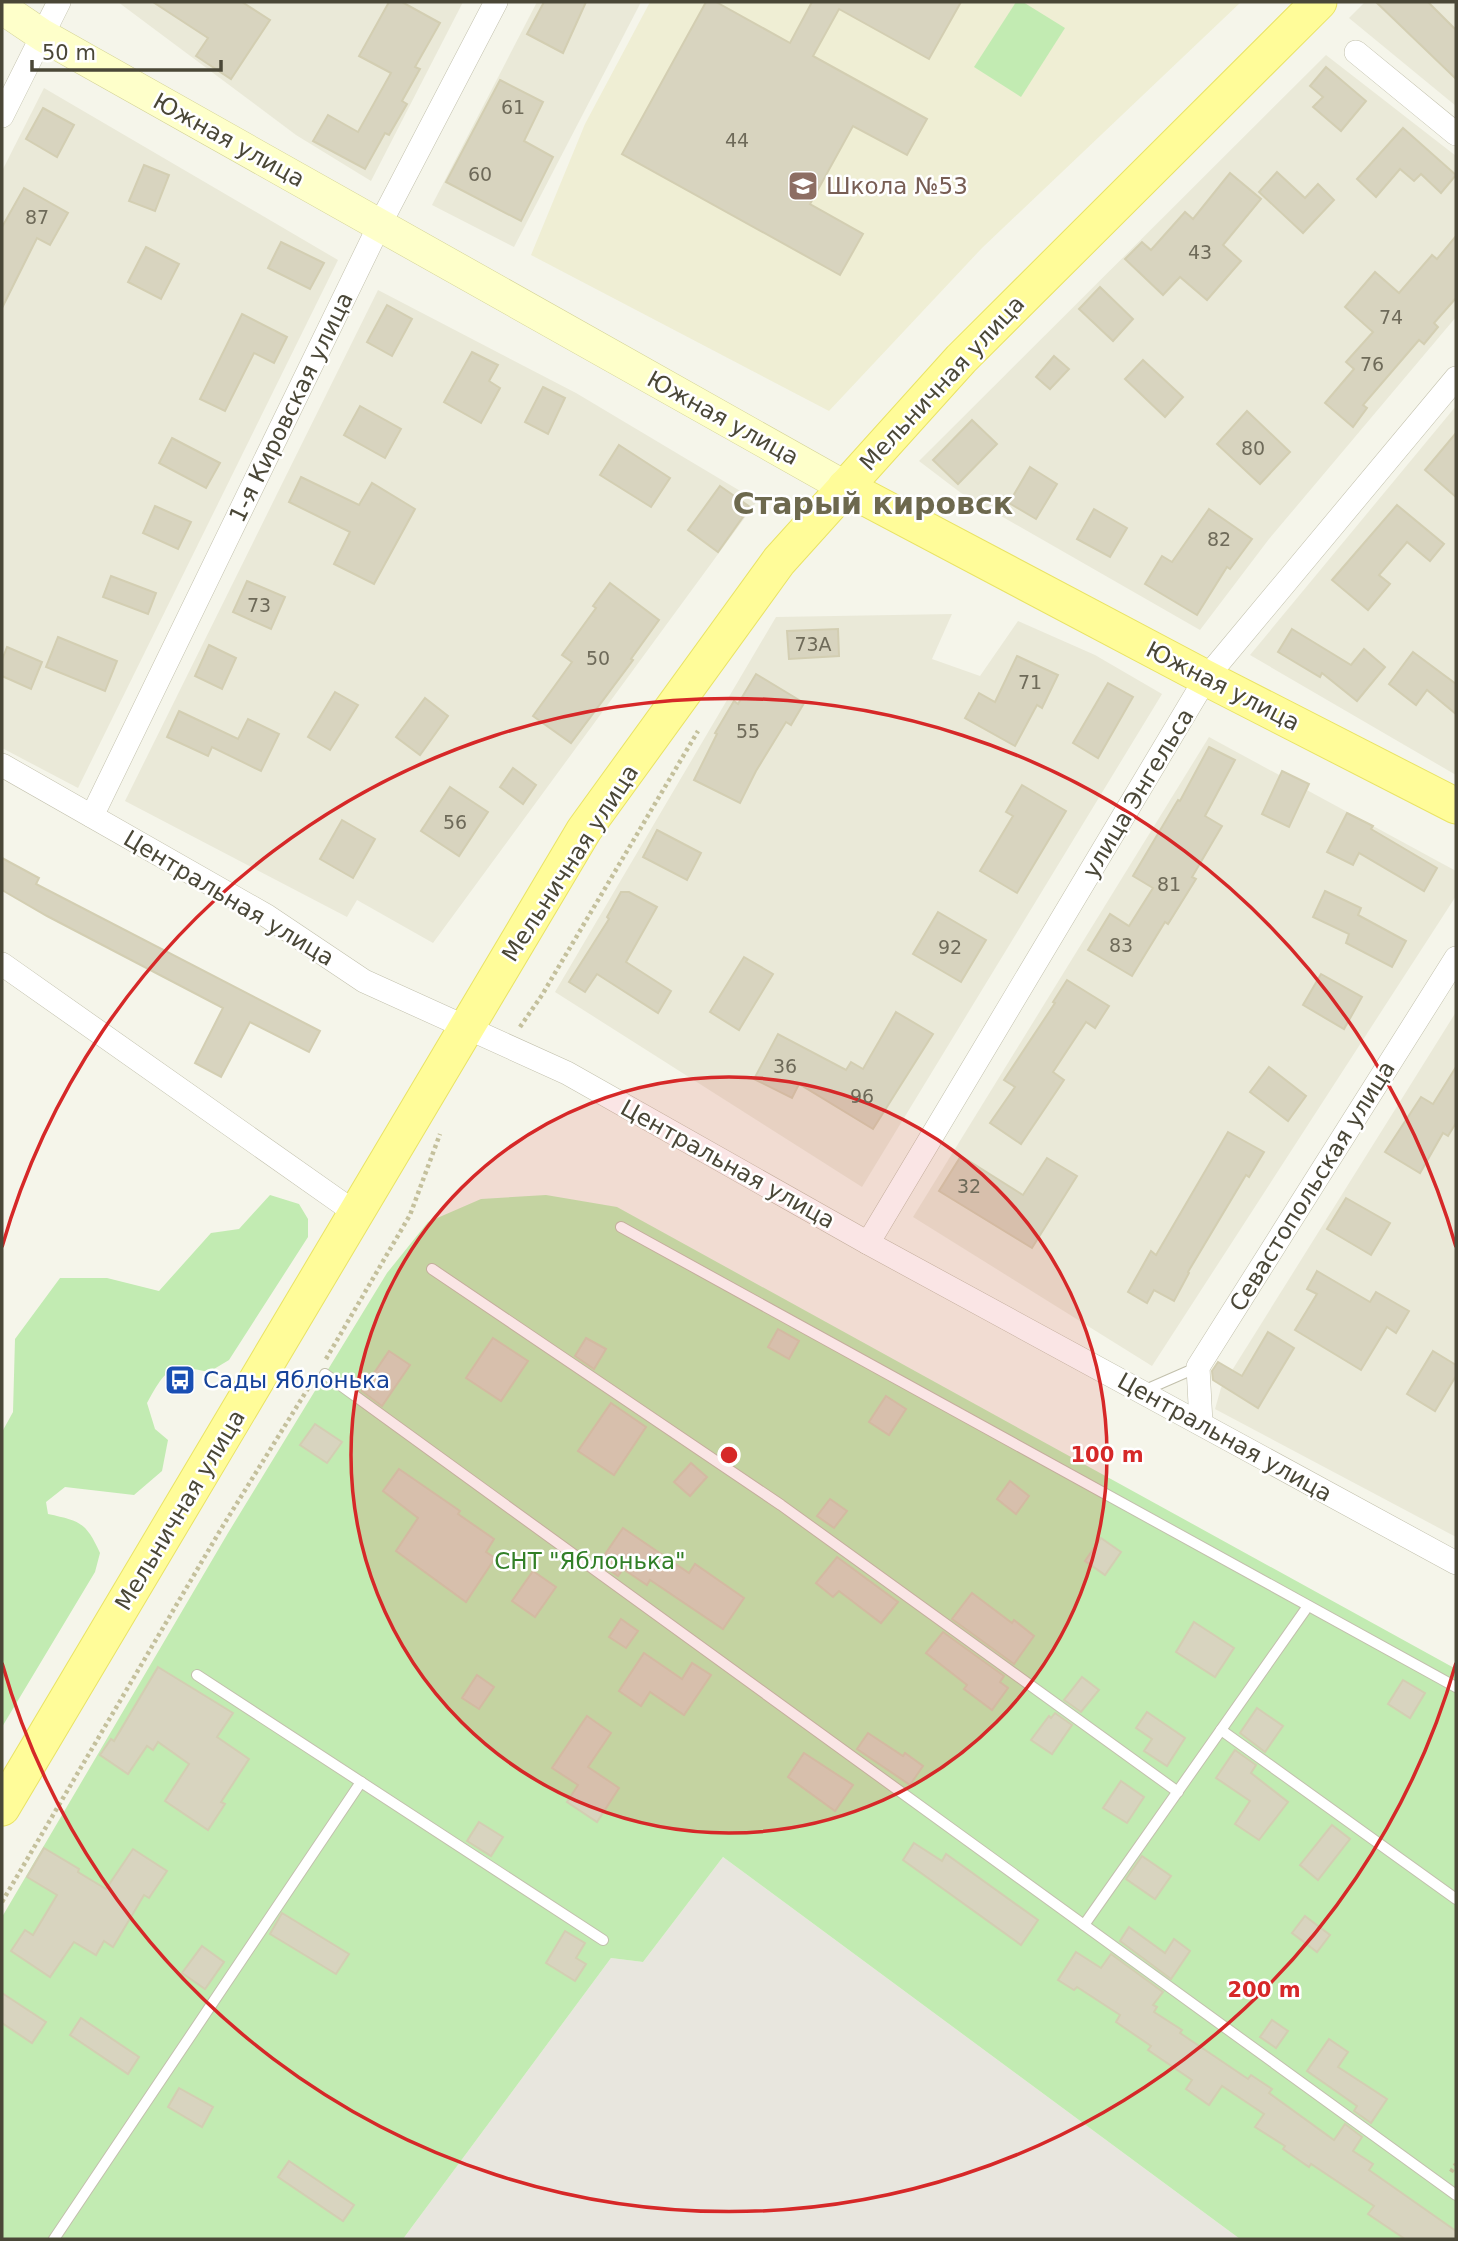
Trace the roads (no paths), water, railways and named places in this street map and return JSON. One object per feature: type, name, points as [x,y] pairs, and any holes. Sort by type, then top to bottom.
[{"type":"main road","name":"Мельничная улица","points":[[2,1808],[584,830],[779,561],[961,359],[1319,2]]},
{"type":"main road","name":"Южная улица","points":[[845,486],[1206,678],[1456,806]]},
{"type":"street","points":[[2,116],[60,2]]},
{"type":"street","name":"1-я Кировская улица","points":[[92,816],[380,224],[496,2]]},
{"type":"street","name":"Южная улица","points":[[2,8],[42,34],[845,486]]},
{"type":"street","points":[[1356,52],[1456,134]]},
{"type":"street","name":"улица Энгельса","points":[[868,1243],[1206,678],[1456,378]]},
{"type":"street","name":"Центральная улица","points":[[2,765],[267,916],[364,981],[567,1073],[868,1243],[1456,1563]]},
{"type":"street","name":"Севастопольская улица","points":[[1198,1367],[1456,958]]},
{"type":"street","points":[[2,964],[357,1213]]},
{"type":"street","points":[[1198,1367],[1201,1423]]},
{"type":"lane","points":[[621,1227],[1456,1687]]},
{"type":"lane","points":[[432,1269],[781,1505],[1178,1792]]},
{"type":"lane","points":[[1142,1391],[1198,1367]]},
{"type":"lane","points":[[322,1372],[1456,2195]]},
{"type":"lane","points":[[1084,1925],[1308,1606]]},
{"type":"lane","points":[[197,1675],[603,1940]]},
{"type":"lane","points":[[1221,1730],[1456,1899]]},
{"type":"lane","points":[[54,2239],[361,1782]]},
{"type":"place","name":"Школа №53","points":[[803,186]]},
{"type":"place","name":"Сады Яблонька","points":[[180,1380]]},
{"type":"district","name":"Старый кировск","points":[[873,504]]},
{"type":"park label","name":"СНТ \"Яблонька\"","points":[[590,1561]]}]
